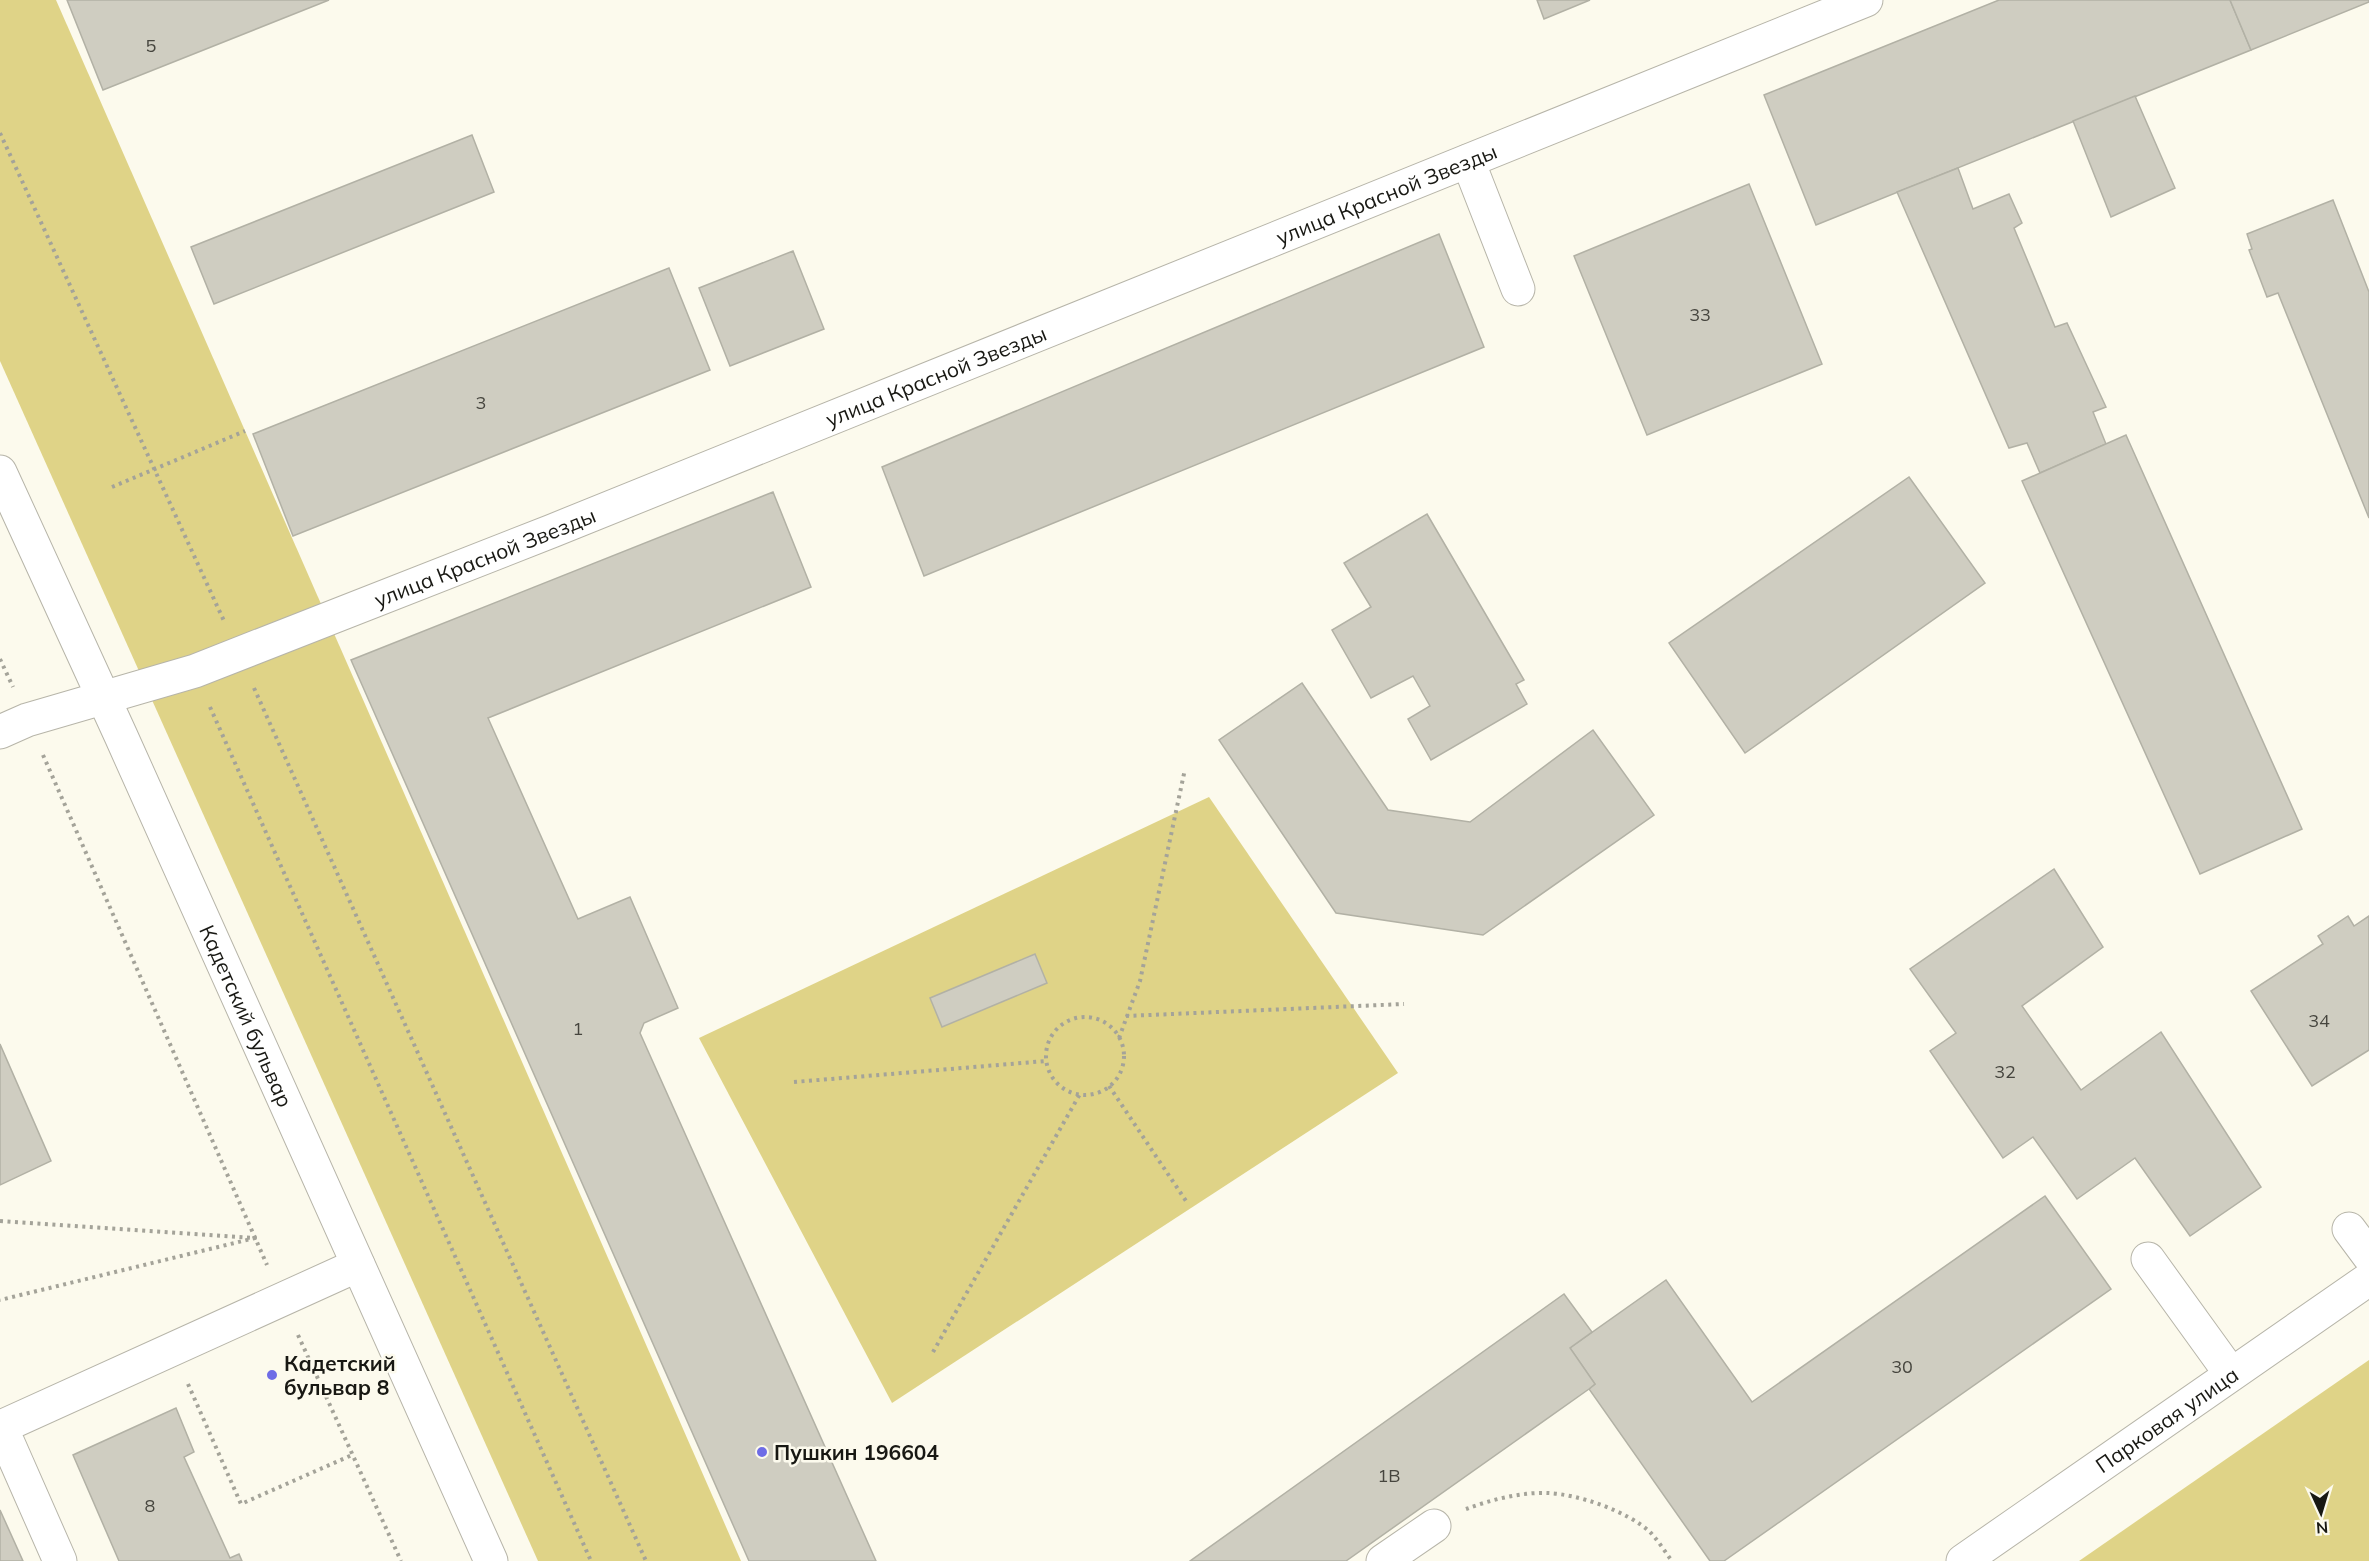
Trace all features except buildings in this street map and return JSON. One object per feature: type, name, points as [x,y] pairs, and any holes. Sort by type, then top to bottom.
[{"type":"street","name":"улица Красной Звезды","points":[[0,732],[27,720],[195,670],[541,535],[1866,0]]},
{"type":"street","points":[[1468,161],[1518,289]]},
{"type":"street","name":"Кадетский бульвар","points":[[2,480],[104,698],[491,1561]]},
{"type":"street","points":[[2349,1229],[2369,1256]]},
{"type":"street","points":[[2148,1259],[2231,1374]]},
{"type":"street","points":[[60,1561],[1,1427],[358,1265]]},
{"type":"street","name":"Парковая улица","points":[[1963,1561],[2369,1279]]},
{"type":"street","points":[[1383,1561],[1434,1526]]},
{"type":"path","points":[[0,134],[228,630]]},
{"type":"path","points":[[112,487],[245,431]]},
{"type":"path","points":[[0,659],[14,690]]},
{"type":"path","points":[[258,696],[646,1561]]},
{"type":"path","points":[[208,702],[591,1561]]},
{"type":"path","points":[[39,747],[282,1300],[400,1561]]},
{"type":"path","points":[[1119,1038],[1140,981],[1185,769]]},
{"type":"path","points":[[1126,1016],[1404,1004]]},
{"type":"path","points":[[1090,1017],[1102,1021],[1112,1028],[1119,1038],[1123,1050],[1122,1066],[1114,1081],[1108,1086],[1090,1094],[1080,1094],[1068,1091],[1058,1084],[1050,1073],[1046,1061],[1046,1049],[1050,1038],[1067,1020],[1090,1017]]},
{"type":"path","points":[[794,1082],[1046,1061]]},
{"type":"path","points":[[1108,1086],[1186,1201]]},
{"type":"path","points":[[933,1352],[1080,1094]]},
{"type":"path","points":[[0,1221],[255,1238]]},
{"type":"path","points":[[0,1300],[255,1238]]},
{"type":"path","points":[[174,1350],[241,1504],[352,1455]]},
{"type":"path","points":[[1434,1526],[1468,1508],[1507,1497],[1547,1493],[1591,1502],[1625,1515],[1650,1532],[1672,1561]]},
{"type":"shaded area","points":[[0,0],[56,0],[741,1561],[538,1561],[0,361]]},
{"type":"shaded area","points":[[1209,797],[1398,1073],[892,1403],[699,1038]]},
{"type":"shaded area","points":[[2369,1360],[2369,1561],[2079,1561]]},
{"type":"place","name":"Кадетский бульвар 8","points":[[272,1375]]},
{"type":"place","name":"Пушкин 196604","points":[[762,1452]]}]
